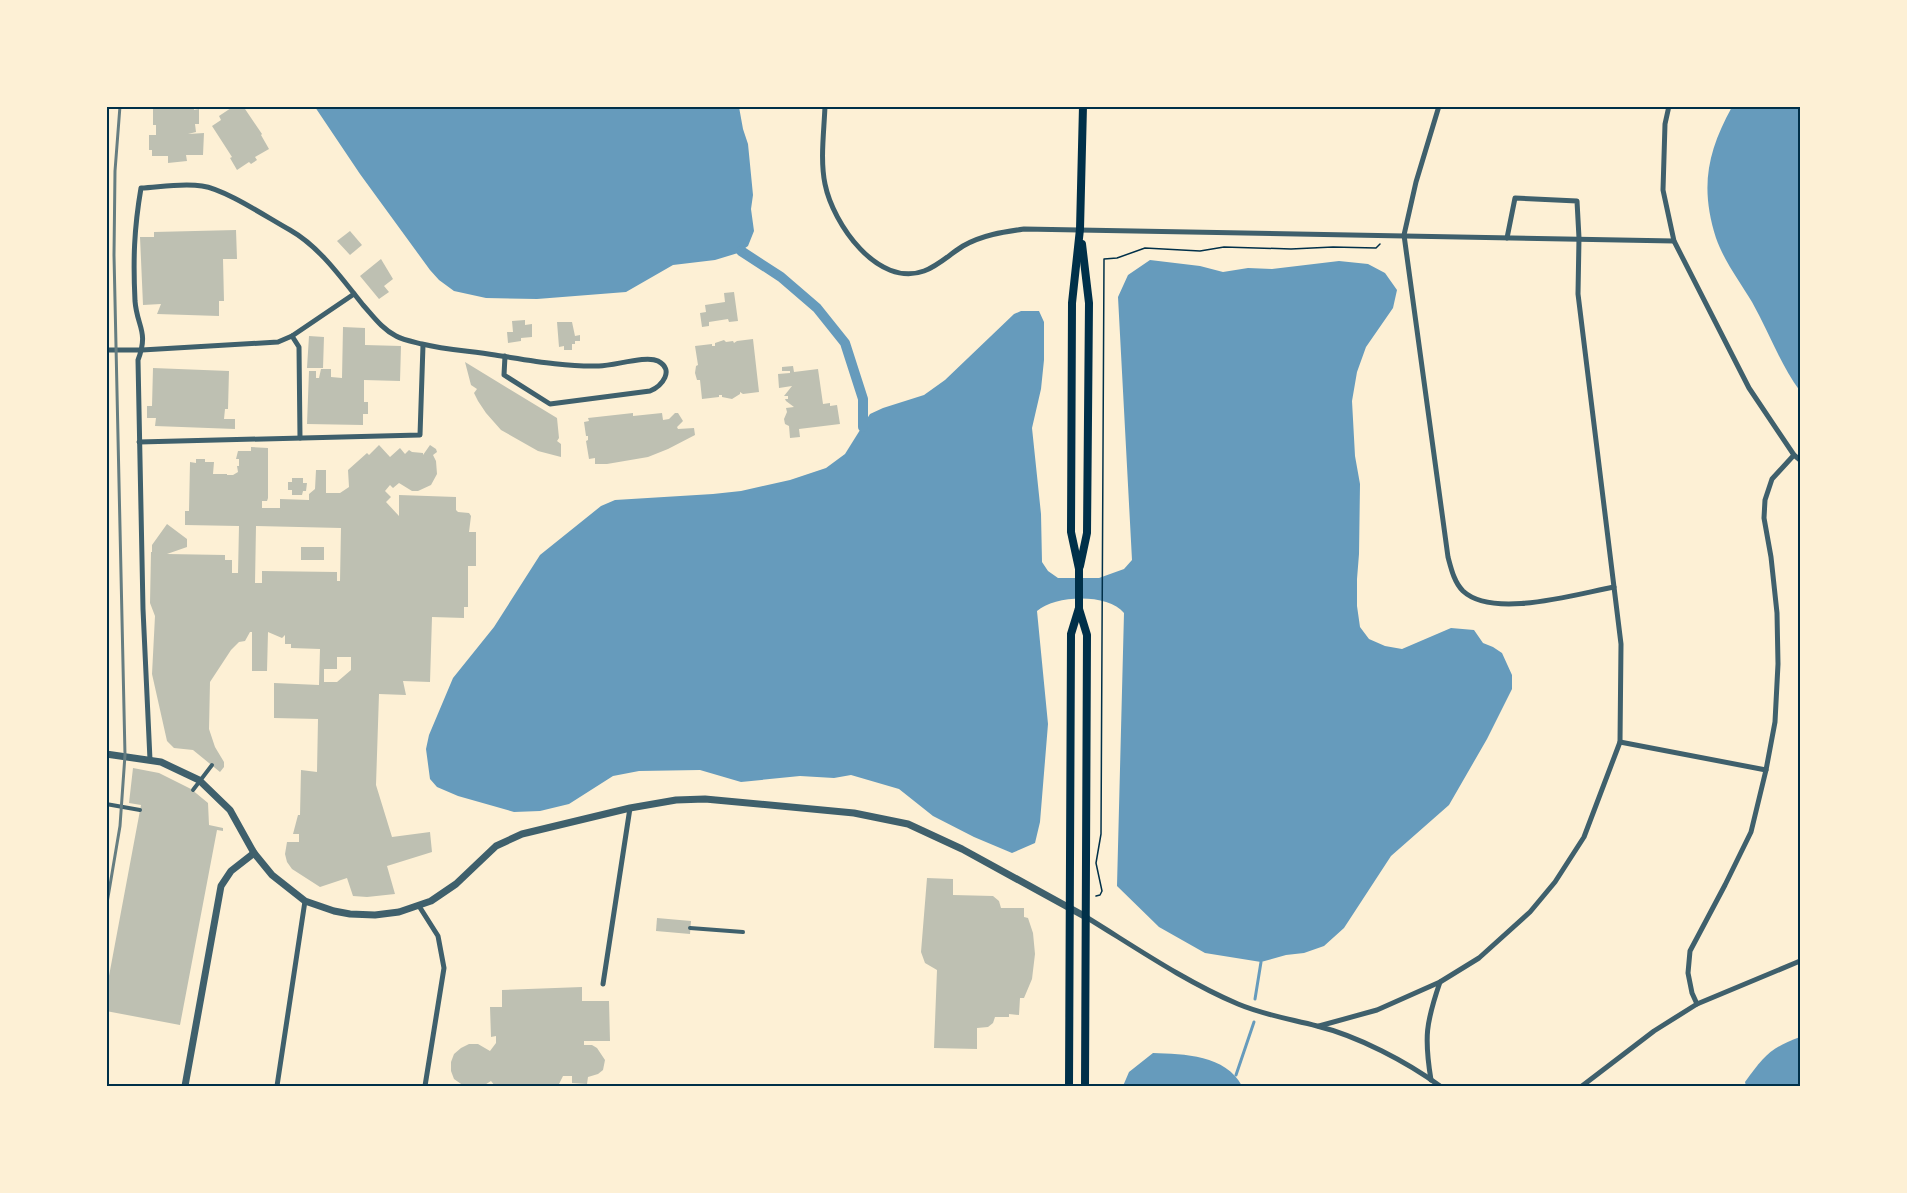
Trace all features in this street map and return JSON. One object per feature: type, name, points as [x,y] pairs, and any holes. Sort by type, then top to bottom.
[{"type":"main road","points":[[1083,106],[1080,230],[1072,303],[1071,338],[1071,532],[1079,569],[1079,608],[1087,635],[1085,1086]]},
{"type":"main road","points":[[1079,569],[1087,533],[1089,314],[1080,230]]},
{"type":"main road","points":[[1069,1086],[1071,634],[1079,608]]},
{"type":"street","points":[[825,106],[823,167],[825,185],[834,215],[873,261],[893,272],[909,274],[926,271],[965,245],[994,233],[1024,229],[1674,241]]},
{"type":"street","points":[[1439,106],[1416,182],[1404,235],[1452,575],[1462,590],[1479,601],[1495,605],[1515,605],[1614,587]]},
{"type":"street","points":[[1669,106],[1665,124],[1663,190],[1674,241],[1749,388],[1794,455],[1800,460]]},
{"type":"street","points":[[150,760],[139,442],[138,360],[144,337],[135,304],[133,243],[141,188],[193,185],[218,191],[302,236],[330,265],[382,327],[397,337],[423,345],[598,366],[650,359],[659,362],[666,375],[659,387],[650,391],[550,404],[504,375],[505,356]]},
{"type":"street","points":[[1319,1026],[1377,1010],[1440,982],[1479,958],[1530,912],[1555,882],[1584,837],[1620,742],[1621,644],[1578,294],[1577,201],[1515,198],[1507,238]]},
{"type":"street","points":[[106,350],[278,342],[292,336],[354,294]]},
{"type":"street","points":[[292,336],[299,347],[300,438]]},
{"type":"street","points":[[139,442],[420,435],[423,345]]},
{"type":"street","points":[[1697,1004],[1688,973],[1690,951],[1751,832],[1775,722],[1778,664],[1777,613],[1764,518],[1765,501],[1772,479],[1794,455]]},
{"type":"street","points":[[1620,742],[1766,770]]},
{"type":"street","points":[[106,754],[161,762],[199,780],[230,810],[254,854],[272,875],[305,901],[334,911],[352,914],[399,912],[441,896],[488,852],[508,840],[552,825],[676,800],[705,799],[879,817],[908,824],[962,849],[1086,917],[1195,983],[1267,1015],[1319,1026],[1371,1046],[1440,1086]]},
{"type":"street","points":[[193,790],[212,765]]},
{"type":"street","points":[[106,804],[140,810]]},
{"type":"street","points":[[603,984],[630,808]]},
{"type":"street","points":[[185,1086],[221,886],[231,871],[254,854]]},
{"type":"street","points":[[277,1086],[305,901]]},
{"type":"street","points":[[419,906],[438,936],[444,968],[425,1086]]},
{"type":"street","points":[[690,928],[743,932]]},
{"type":"street","points":[[1582,1086],[1654,1030],[1697,1004],[1800,961]]},
{"type":"street","points":[[1431,1080],[1426,1050],[1426,1029],[1440,982]]},
{"type":"path","points":[[1085,893],[1098,896],[1102,891],[1096,863],[1101,834],[1104,259],[1117,258],[1145,248],[1200,251],[1224,247],[1376,248],[1389,235]]},
{"type":"water","points":[[315,107],[739,107],[748,144],[754,231],[748,246],[738,253],[715,260],[673,265],[626,292],[537,299],[486,298],[454,291],[430,270],[360,174]]},
{"type":"water","points":[[1732,107],[1800,107],[1800,391],[1786,370],[1752,302],[1723,255],[1711,220],[1707,186],[1709,171],[1717,139]]},
{"type":"water","points":[[1150,260],[1200,266],[1223,272],[1339,261],[1368,264],[1385,273],[1397,290],[1393,308],[1366,347],[1357,372],[1352,401],[1355,456],[1360,484],[1357,606],[1360,627],[1369,639],[1385,646],[1402,649],[1451,628],[1474,630],[1483,643],[1502,653],[1512,675],[1512,689],[1487,739],[1449,805],[1391,856],[1344,928],[1324,946],[1304,953],[1261,962],[1205,953],[1159,927],[1117,886],[1124,613],[1106,602],[1094,599],[1068,599],[1037,611],[1048,724],[1040,822],[1035,843],[1012,853],[933,816],[899,789],[851,775],[834,778],[800,776],[741,782],[700,770],[639,771],[613,776],[569,804],[540,811],[514,812],[458,796],[437,787],[430,779],[426,749],[429,735],[453,678],[494,627],[540,555],[601,506],[615,500],[741,491],[790,480],[826,468],[845,454],[870,414],[924,395],[945,380],[1014,314],[1021,311],[1039,311],[1044,322],[1041,389],[1032,428],[1041,514],[1042,562],[1048,571],[1058,578],[1099,578],[1124,569],[1132,560],[1118,297],[1128,275]]},
{"type":"water","points":[[1800,1037],[1800,1086],[1746,1086],[1745,1082],[1768,1054],[1781,1045]]},
{"type":"water","points":[[1153,1053],[1178,1054],[1215,1062],[1235,1076],[1242,1086],[1123,1086],[1129,1072]]},
{"type":"building","points":[[153,106],[194,106],[194,110],[199,109],[199,124],[195,124],[196,132],[188,134],[204,133],[203,155],[186,155],[187,161],[168,163],[168,156],[152,156],[152,150],[149,150],[149,135],[156,135],[156,125],[153,125]]},
{"type":"building","points":[[234,106],[243,106],[269,149],[255,157],[257,160],[251,164],[249,162],[237,170],[230,158],[232,157],[212,126],[221,120],[219,116]]},
{"type":"building","points":[[236,230],[237,259],[223,259],[224,301],[219,301],[219,316],[157,314],[161,304],[143,305],[140,237],[154,237],[154,232]]},
{"type":"building","points":[[350,231],[362,245],[350,255],[337,241]]},
{"type":"building","points":[[381,259],[393,279],[384,286],[389,292],[379,299],[360,276]]},
{"type":"building","points":[[734,292],[738,321],[729,322],[728,319],[709,322],[709,326],[702,327],[700,313],[706,312],[705,305],[725,302],[724,293]]},
{"type":"building","points":[[525,320],[525,325],[532,324],[532,337],[508,343],[507,332],[513,332],[512,321]]},
{"type":"building","points":[[557,322],[572,322],[575,336],[580,335],[580,341],[572,344],[572,350],[564,350],[564,346],[559,347]]},
{"type":"building","points":[[343,327],[365,328],[365,345],[401,346],[400,381],[364,380],[364,402],[368,402],[368,414],[363,414],[363,425],[307,424],[309,371],[316,371],[316,378],[319,378],[321,369],[331,369],[331,377],[342,378]]},
{"type":"building","points":[[309,336],[324,337],[323,368],[307,368]]},
{"type":"building","points":[[753,339],[759,392],[743,394],[740,392],[732,399],[719,395],[719,397],[702,399],[700,380],[697,380],[695,373],[698,365],[695,346],[712,344],[715,346],[715,343],[724,340],[734,343]]},
{"type":"building","points":[[465,362],[557,418],[559,438],[557,441],[561,444],[561,457],[538,451],[501,430],[478,401],[474,393],[477,389],[471,385]]},
{"type":"building","points":[[793,366],[794,372],[818,369],[823,404],[837,405],[840,424],[799,429],[800,437],[790,438],[789,426],[785,424],[784,419],[786,408],[794,407],[786,401],[788,396],[784,396],[792,386],[779,388],[778,374],[790,373],[790,371],[782,371],[782,367]]},
{"type":"building","points":[[153,368],[229,371],[228,409],[225,409],[224,419],[235,419],[235,429],[155,426],[156,418],[147,418],[147,406],[152,406]]},
{"type":"building","points":[[633,413],[633,416],[662,413],[663,420],[678,413],[683,421],[677,427],[678,429],[694,428],[695,435],[648,457],[607,464],[595,464],[595,458],[589,459],[586,441],[588,436],[586,436],[584,422],[589,421],[588,418]]},
{"type":"building","points":[[379,445],[390,457],[400,448],[405,454],[409,450],[423,453],[423,455],[430,445],[436,449],[437,452],[433,455],[437,474],[431,485],[418,491],[412,491],[399,483],[393,488],[390,485],[385,491],[391,497],[386,502],[399,516],[399,495],[456,497],[456,510],[469,513],[471,516],[469,532],[476,532],[476,566],[468,566],[468,607],[464,607],[464,618],[432,617],[430,682],[403,681],[406,695],[379,694],[376,785],[392,837],[430,832],[432,852],[387,866],[395,894],[367,897],[353,896],[347,878],[320,887],[292,869],[285,854],[287,842],[299,842],[299,834],[293,834],[298,815],[300,815],[301,770],[317,772],[318,719],[274,718],[274,683],[319,685],[320,649],[291,648],[291,644],[285,644],[285,635],[282,638],[268,632],[267,671],[252,671],[252,632],[245,641],[239,642],[231,650],[210,682],[209,729],[215,747],[224,762],[224,767],[220,772],[193,750],[174,748],[167,741],[152,674],[155,616],[150,603],[152,545],[167,524],[187,539],[187,547],[167,554],[225,555],[225,560],[232,560],[232,573],[238,573],[239,526],[185,525],[185,511],[189,511],[190,462],[196,463],[196,459],[205,459],[205,462],[214,462],[213,474],[233,475],[238,472],[239,459],[236,459],[238,451],[251,451],[251,447],[268,448],[268,498],[267,501],[262,501],[262,508],[280,508],[280,499],[309,500],[309,494],[315,489],[316,470],[326,470],[326,493],[340,493],[349,487],[348,470],[367,453],[369,455]],"holes":[[[256,526],[341,528],[340,581],[337,581],[337,572],[262,571],[262,583],[255,583]],[[337,657],[351,657],[351,670],[337,682],[324,682],[324,669],[337,669]]]},
{"type":"building","points":[[292,478],[303,478],[303,483],[307,483],[306,491],[303,491],[302,495],[292,495],[292,490],[288,490],[288,482],[292,482]]},
{"type":"building","points":[[301,547],[324,547],[324,560],[301,560]]},
{"type":"building","points":[[133,768],[159,773],[191,789],[208,803],[209,825],[223,828],[223,831],[217,830],[180,1025],[106,1011],[106,992],[141,805],[129,803]]},
{"type":"building","points":[[927,878],[953,879],[953,895],[993,896],[999,901],[1001,908],[1024,908],[1024,917],[1028,918],[1033,933],[1035,954],[1032,979],[1024,998],[1020,998],[1019,1015],[1009,1014],[1009,1017],[995,1017],[993,1023],[988,1027],[977,1028],[977,1049],[934,1048],[937,970],[925,963],[921,952]]},
{"type":"building","points":[[657,918],[691,921],[690,934],[656,931]]},
{"type":"building","points":[[582,987],[582,1001],[609,1001],[610,1041],[584,1041],[584,1045],[597,1048],[605,1060],[603,1070],[588,1077],[587,1084],[572,1083],[572,1076],[563,1076],[558,1086],[495,1086],[491,1081],[483,1086],[464,1086],[454,1079],[451,1062],[454,1054],[461,1048],[469,1044],[478,1044],[490,1051],[496,1043],[496,1036],[491,1037],[490,1007],[502,1007],[502,990]]},
{"type":"waterway","points":[[741,251],[781,277],[817,308],[845,343],[863,399],[863,427]]},
{"type":"waterway","points":[[1255,999],[1261,962]]},
{"type":"waterway","points":[[1236,1075],[1254,1022]]},
{"type":"railway","points":[[106,909],[120,826],[125,755],[114,255],[115,171],[120,106]]}]
